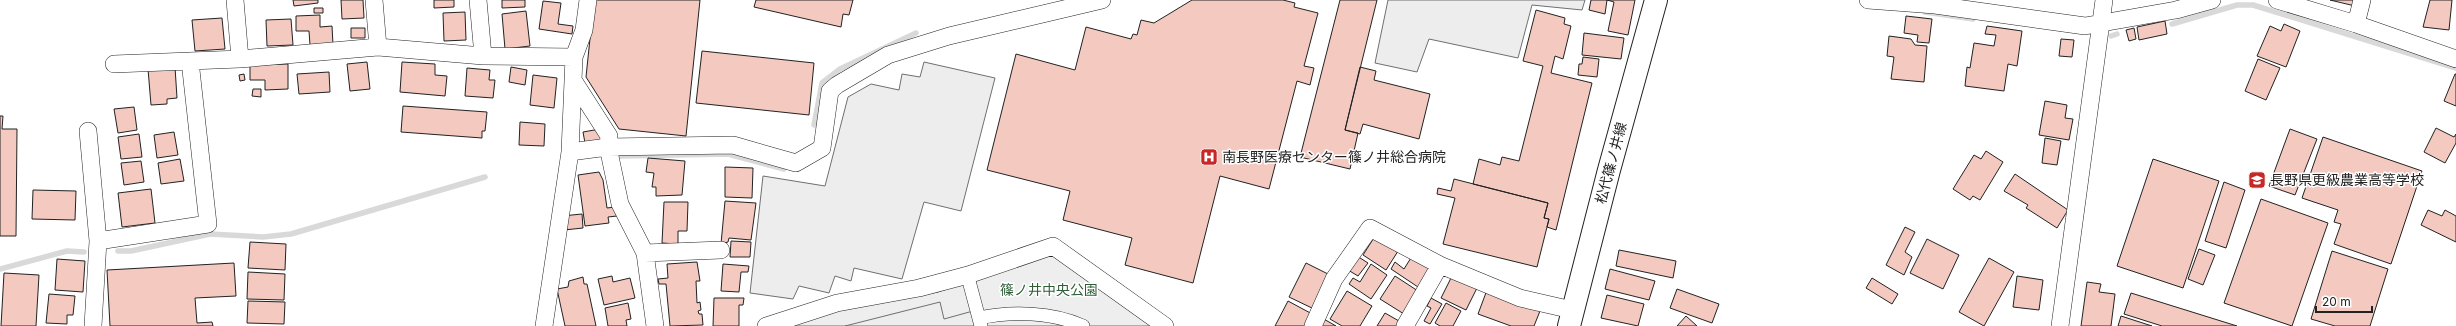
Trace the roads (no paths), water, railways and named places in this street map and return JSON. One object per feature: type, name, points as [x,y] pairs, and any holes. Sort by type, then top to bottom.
[{"type":"main road","name":"松代篠ノ井線","points":[[1570,318],[1656,0]]},
{"type":"street","points":[[235,0],[240,59]]},
{"type":"street","points":[[374,0],[378,47]]},
{"type":"street","points":[[478,0],[483,56]]},
{"type":"street","points":[[544,326],[570,152],[575,83],[574,57],[584,30],[588,0]]},
{"type":"street","points":[[570,152],[608,146],[733,145],[796,163],[822,148],[830,91],[837,85],[888,55],[949,36],[1102,0]]},
{"type":"street","points":[[1868,0],[1935,5],[2085,26],[2176,10],[2212,0]]},
{"type":"street","points":[[2060,326],[2104,0]]},
{"type":"street","points":[[2277,0],[2356,24],[2456,60]]},
{"type":"street","points":[[2356,24],[2362,0]]},
{"type":"street","points":[[114,64],[240,59],[378,47],[483,56],[574,57]]},
{"type":"street","points":[[98,241],[208,224],[190,61]]},
{"type":"street","points":[[575,83],[609,136],[608,146],[620,204],[645,253],[655,326]]},
{"type":"street","points":[[88,131],[98,241],[93,326]]},
{"type":"street","points":[[1313,326],[1334,279],[1370,228],[1440,265],[1570,318]]},
{"type":"street","points":[[766,326],[837,303],[919,288],[968,275],[1053,246],[1165,326]]},
{"type":"street","points":[[645,253],[720,250]]},
{"type":"street","points":[[1406,326],[1440,265]]},
{"type":"street","points":[[970,281],[980,322],[1000,314],[1050,316],[1083,326]]},
{"type":"waterway","points":[[2172,24],[2237,5],[2253,5],[2456,68]]},
{"type":"waterway","points":[[1925,12],[1973,19]]},
{"type":"waterway","points":[[814,125],[822,83],[840,69],[916,33]]},
{"type":"waterway","points":[[2111,36],[2117,34]]},
{"type":"waterway","points":[[619,156],[728,154],[784,169]]},
{"type":"waterway","points":[[118,251],[131,251],[210,234],[263,237],[291,234],[485,177]]},
{"type":"waterway","points":[[0,269],[67,251],[84,252]]},
{"type":"place","name":"南長野医療センター篠ノ井総合病院","points":[[1209,157]]},
{"type":"place","name":"長野県更級農業高等学校","points":[[2257,180]]},
{"type":"park label","name":"篠ノ井中央公園","points":[[1049,290]]}]
